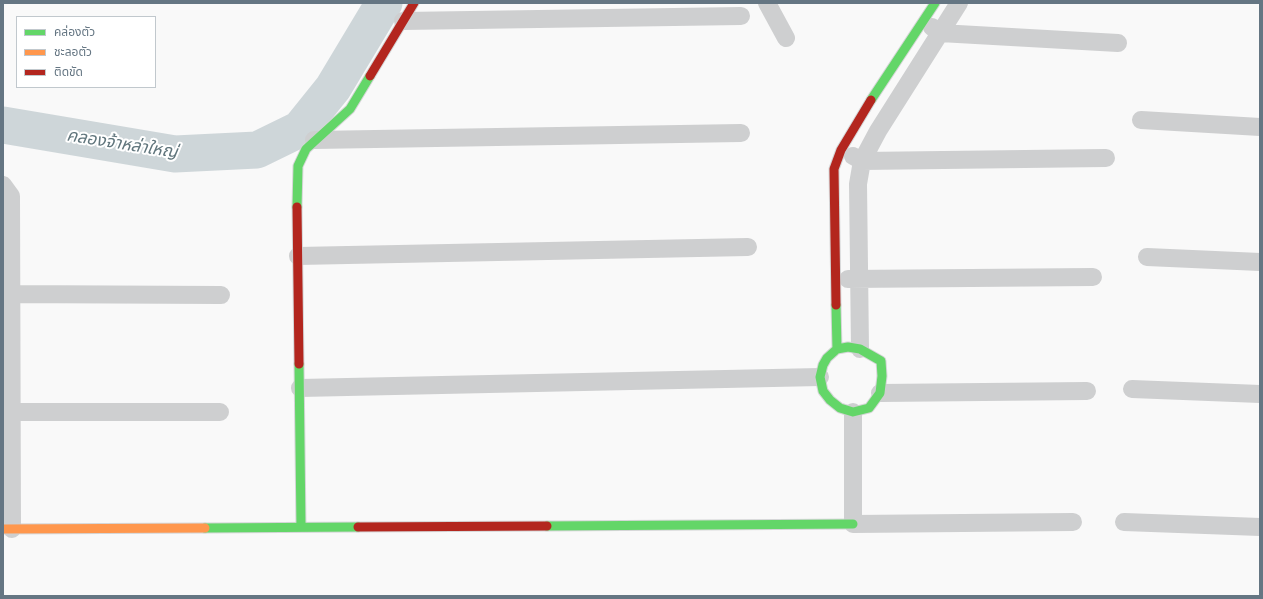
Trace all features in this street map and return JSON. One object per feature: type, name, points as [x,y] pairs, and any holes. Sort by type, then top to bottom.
[{"type":"street","points":[[301,527],[298,166],[306,149],[314,140],[350,109],[414,3]]},
{"type":"street","points":[[767,3],[786,38]]},
{"type":"street","points":[[837,349],[833,182],[834,169],[841,150],[855,125],[934,3]]},
{"type":"street","points":[[860,349],[858,184],[862,161],[878,131],[959,3]]},
{"type":"street","points":[[403,21],[740,16]]},
{"type":"street","points":[[922,22],[940,33],[1118,43]]},
{"type":"street","points":[[1141,120],[1260,127]]},
{"type":"street","points":[[314,140],[740,133]]},
{"type":"street","points":[[841,150],[862,161],[1106,158]]},
{"type":"street","points":[[3,185],[11,196],[7,295],[8,529],[1073,522]]},
{"type":"street","points":[[298,256],[748,247]]},
{"type":"street","points":[[1147,257],[1260,262]]},
{"type":"street","points":[[835,279],[1092,277]]},
{"type":"street","points":[[7,295],[221,296]]},
{"type":"street","points":[[848,347],[860,349],[881,361],[882,376],[880,392],[869,408],[853,412],[840,408],[830,400],[823,391],[820,377],[823,365],[837,349],[848,347]]},
{"type":"street","points":[[300,388],[820,377]]},
{"type":"street","points":[[1132,389],[1260,394]]},
{"type":"street","points":[[880,392],[1086,391]]},
{"type":"street","points":[[8,412],[220,412]]},
{"type":"street","points":[[853,412],[853,524]]},
{"type":"street","points":[[1124,522],[1260,527]]},
{"type":"waterway","name":"คลองจ้าหล่าใหญ่","points":[[3,125],[175,154],[257,150],[300,129],[333,88],[384,3]]},
{"type":"traffic: fast","points":[[871,100],[935,3]]},
{"type":"traffic: fast","points":[[297,207],[298,166],[306,149],[350,109],[370,76]]},
{"type":"traffic: fast","points":[[836,305],[837,349],[827,358],[823,365],[820,377],[823,391],[830,400],[840,408],[853,412],[869,408],[880,393],[882,376],[881,361],[860,349],[848,347],[837,349]]},
{"type":"traffic: fast","points":[[299,364],[301,527]]},
{"type":"traffic: fast","points":[[547,526],[853,524]]},
{"type":"traffic: fast","points":[[205,528],[358,527]]},
{"type":"traffic: slow","points":[[3,529],[205,528]]},
{"type":"traffic: jam","points":[[370,76],[414,3]]},
{"type":"traffic: jam","points":[[836,305],[834,169],[841,150],[871,100]]},
{"type":"traffic: jam","points":[[297,207],[299,364]]},
{"type":"traffic: jam","points":[[358,527],[547,526]]}]
